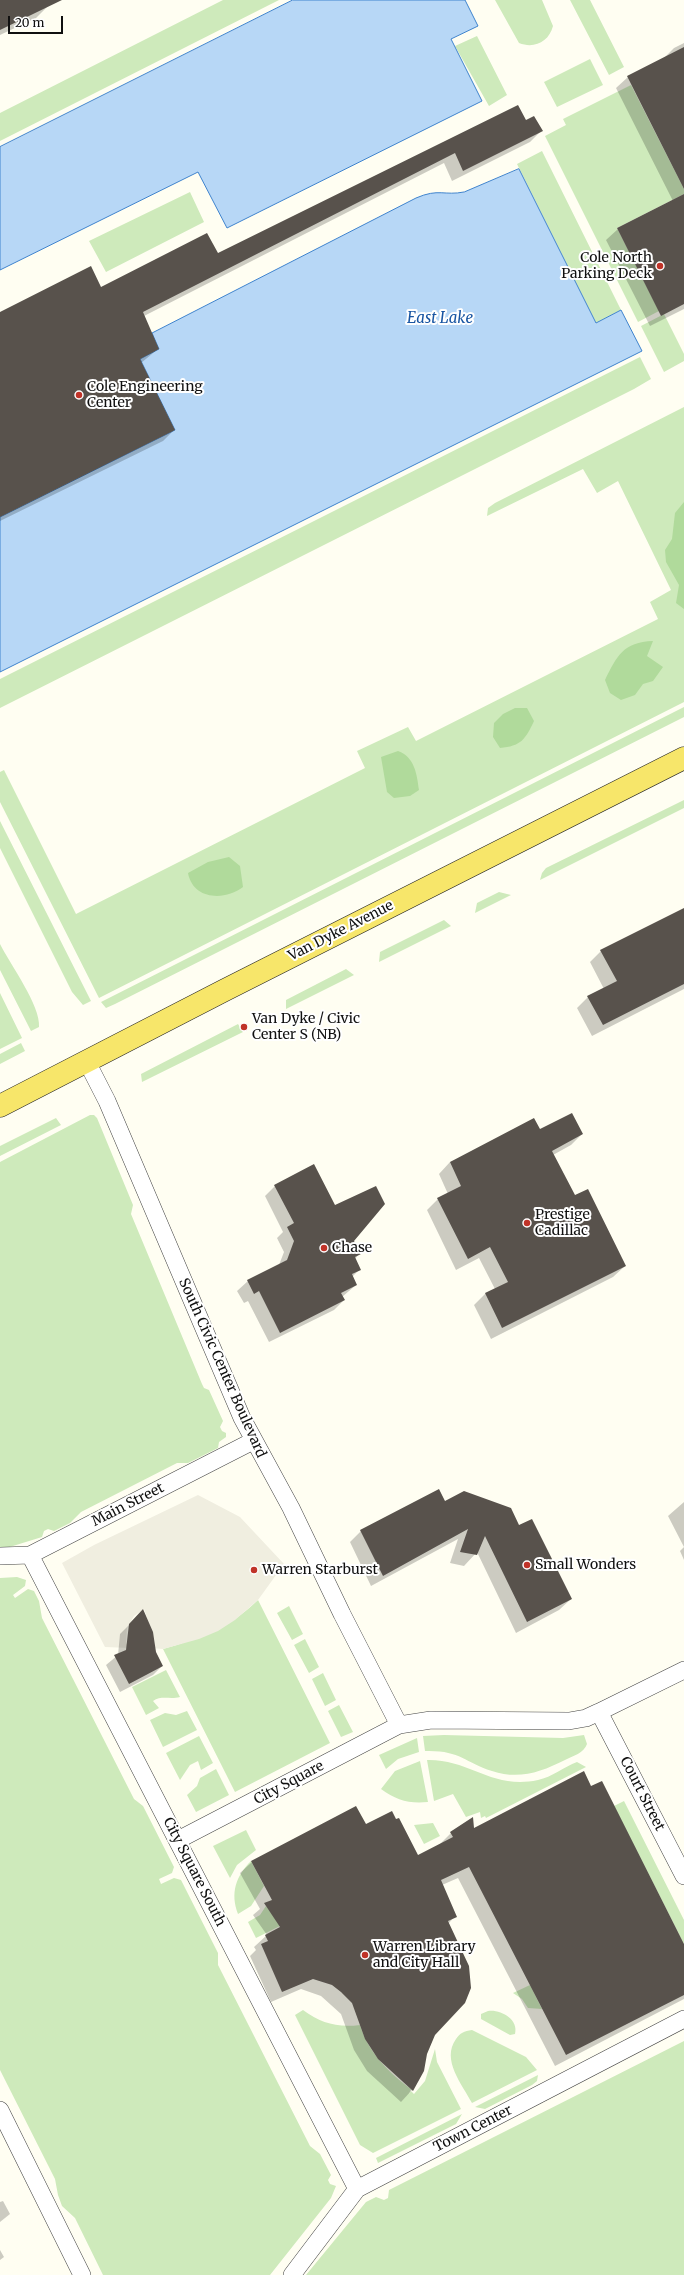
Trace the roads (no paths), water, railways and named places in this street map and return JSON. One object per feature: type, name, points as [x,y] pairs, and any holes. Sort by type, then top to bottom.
[{"type":"main road","name":"Van Dyke Avenue","points":[[0,1106],[248,978],[684,758]]},
{"type":"street","name":"South Civic Center Boulevard","points":[[87,1062],[106,1102],[231,1395],[253,1441],[291,1508],[399,1725]]},
{"type":"street","name":"Main Street","points":[[0,1556],[30,1555],[253,1441]]},
{"type":"street","name":"City Square South","points":[[30,1555],[357,2189]]},
{"type":"street","points":[[399,1725],[431,1720],[569,1722],[586,1718],[684,1670]]},
{"type":"street","name":"Court Street","points":[[599,1712],[684,1876]]},
{"type":"street","name":"City Square","points":[[178,1840],[399,1725]]},
{"type":"street","name":"Town Center","points":[[292,2275],[357,2189],[684,2019]]},
{"type":"street","points":[[0,2110],[82,2275]]},
{"type":"water","points":[[293,0],[465,0],[478,26],[451,39],[482,101],[227,228],[198,172],[0,270],[0,147]]},
{"type":"water","name":"East Lake","points":[[519,169],[596,323],[621,310],[642,351],[0,672],[0,517],[175,430],[140,359],[159,349],[152,333],[416,198],[430,193],[464,192]]},
{"type":"place","name":"Cole North Parking Deck","points":[[660,266]]},
{"type":"place","name":"Cole Engineering Center","points":[[79,395]]},
{"type":"place","name":"Van Dyke / Civic Center S (NB)","points":[[244,1027]]},
{"type":"place","name":"Prestige Cadillac","points":[[527,1223]]},
{"type":"place","name":"Chase","points":[[324,1248]]},
{"type":"place","name":"Small Wonders","points":[[527,1565]]},
{"type":"place","name":"Warren Starburst","points":[[254,1570]]},
{"type":"place","name":"Warren Library and City Hall","points":[[365,1955]]}]
